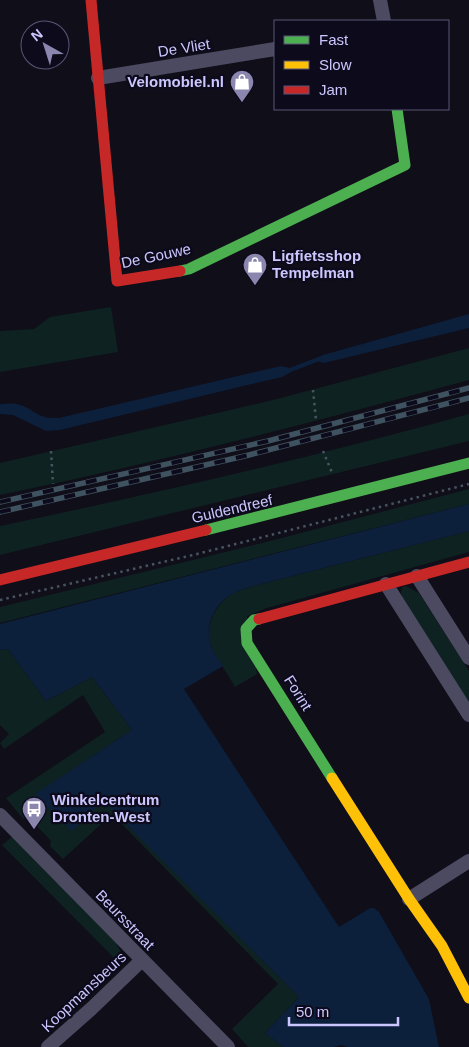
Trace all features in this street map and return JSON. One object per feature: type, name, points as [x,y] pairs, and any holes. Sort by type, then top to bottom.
[{"type":"street","name":"De Gouwe","points":[[91,0],[117,281],[189,269],[405,165],[397,110]]},
{"type":"street","points":[[380,0],[384,20]]},
{"type":"street","name":"De Vliet","points":[[98,78],[274,49]]},
{"type":"street","name":"Guldendreef","points":[[0,580],[274,514],[469,463]]},
{"type":"street","name":"Forint","points":[[469,562],[254,620],[246,629],[247,643],[409,899],[442,946],[469,998]]},
{"type":"street","points":[[417,576],[469,658]]},
{"type":"street","points":[[386,584],[469,715]]},
{"type":"street","name":"Beursstraat","points":[[0,814],[228,1047]]},
{"type":"street","points":[[409,899],[469,861]]},
{"type":"street","name":"Koopmansbeurs","points":[[48,1047],[142,960]]},
{"type":"path","points":[[314,390],[316,420]]},
{"type":"path","points":[[51,451],[53,484]]},
{"type":"path","points":[[323,451],[333,475]]},
{"type":"path","points":[[0,600],[193,555],[469,484]]},
{"type":"green space","points":[[111,307],[118,352],[0,372],[0,331],[34,329],[50,317]]},
{"type":"green space","points":[[469,348],[469,380],[235,441],[0,495],[0,463],[273,400]]},
{"type":"green space","points":[[469,414],[469,441],[0,555],[0,526],[235,474]]},
{"type":"green space","points":[[469,489],[469,504],[0,623],[0,607],[274,540]]},
{"type":"green space","points":[[469,531],[469,552],[267,608],[247,616],[257,674],[235,687],[213,651],[209,630],[213,615],[228,597],[237,592],[257,585]]},
{"type":"green space","points":[[406,586],[419,593],[469,671],[469,706],[404,604],[401,593],[402,587]]},
{"type":"green space","points":[[8,649],[46,701],[92,677],[132,730],[36,794],[103,800],[299,997],[265,1033],[283,1047],[248,1047],[232,1029],[278,984],[112,814],[63,859],[50,846],[51,841],[29,818],[23,819],[6,798],[105,732],[83,695],[4,749],[0,743],[9,734],[0,725],[0,650]]},
{"type":"green space","points":[[13,836],[113,936],[121,953],[121,965],[2,845]]},
{"type":"water","points":[[469,314],[469,328],[324,363],[319,362],[319,357],[323,355]]},
{"type":"water","points":[[281,366],[290,368],[291,372],[282,377],[60,430],[46,431],[13,415],[0,414],[0,404],[15,404],[45,417],[59,418]]},
{"type":"water","points":[[469,504],[469,531],[257,585],[240,590],[227,597],[221,602],[213,615],[209,630],[211,646],[223,666],[184,689],[339,927],[370,908],[374,908],[379,912],[429,999],[439,1047],[348,1047],[341,1045],[334,1047],[283,1047],[265,1033],[299,997],[103,801],[72,831],[35,794],[132,730],[92,677],[46,701],[8,649],[0,650],[0,624]]},
{"type":"waterway","points":[[290,370],[319,359]]},
{"type":"railway","points":[[0,502],[268,441],[469,388]]},
{"type":"railway","points":[[0,512],[249,455],[469,398]]},
{"type":"traffic: fast","points":[[180,271],[189,269],[405,165],[397,110]]},
{"type":"traffic: fast","points":[[206,530],[469,463]]},
{"type":"traffic: fast","points":[[259,619],[254,620],[246,629],[247,643],[332,778]]},
{"type":"traffic: slow","points":[[332,778],[409,899],[442,946],[469,998]]},
{"type":"traffic: jam","points":[[91,0],[117,281],[180,271]]},
{"type":"traffic: jam","points":[[0,580],[206,530]]},
{"type":"traffic: jam","points":[[259,619],[469,562]]},
{"type":"place","name":"Velomobiel.nl","points":[[242,103]]},
{"type":"place","name":"Ligfietsshop Tempelman","points":[[255,286]]},
{"type":"place","name":"Winkelcentrum Dronten-West","points":[[34,830]]}]
